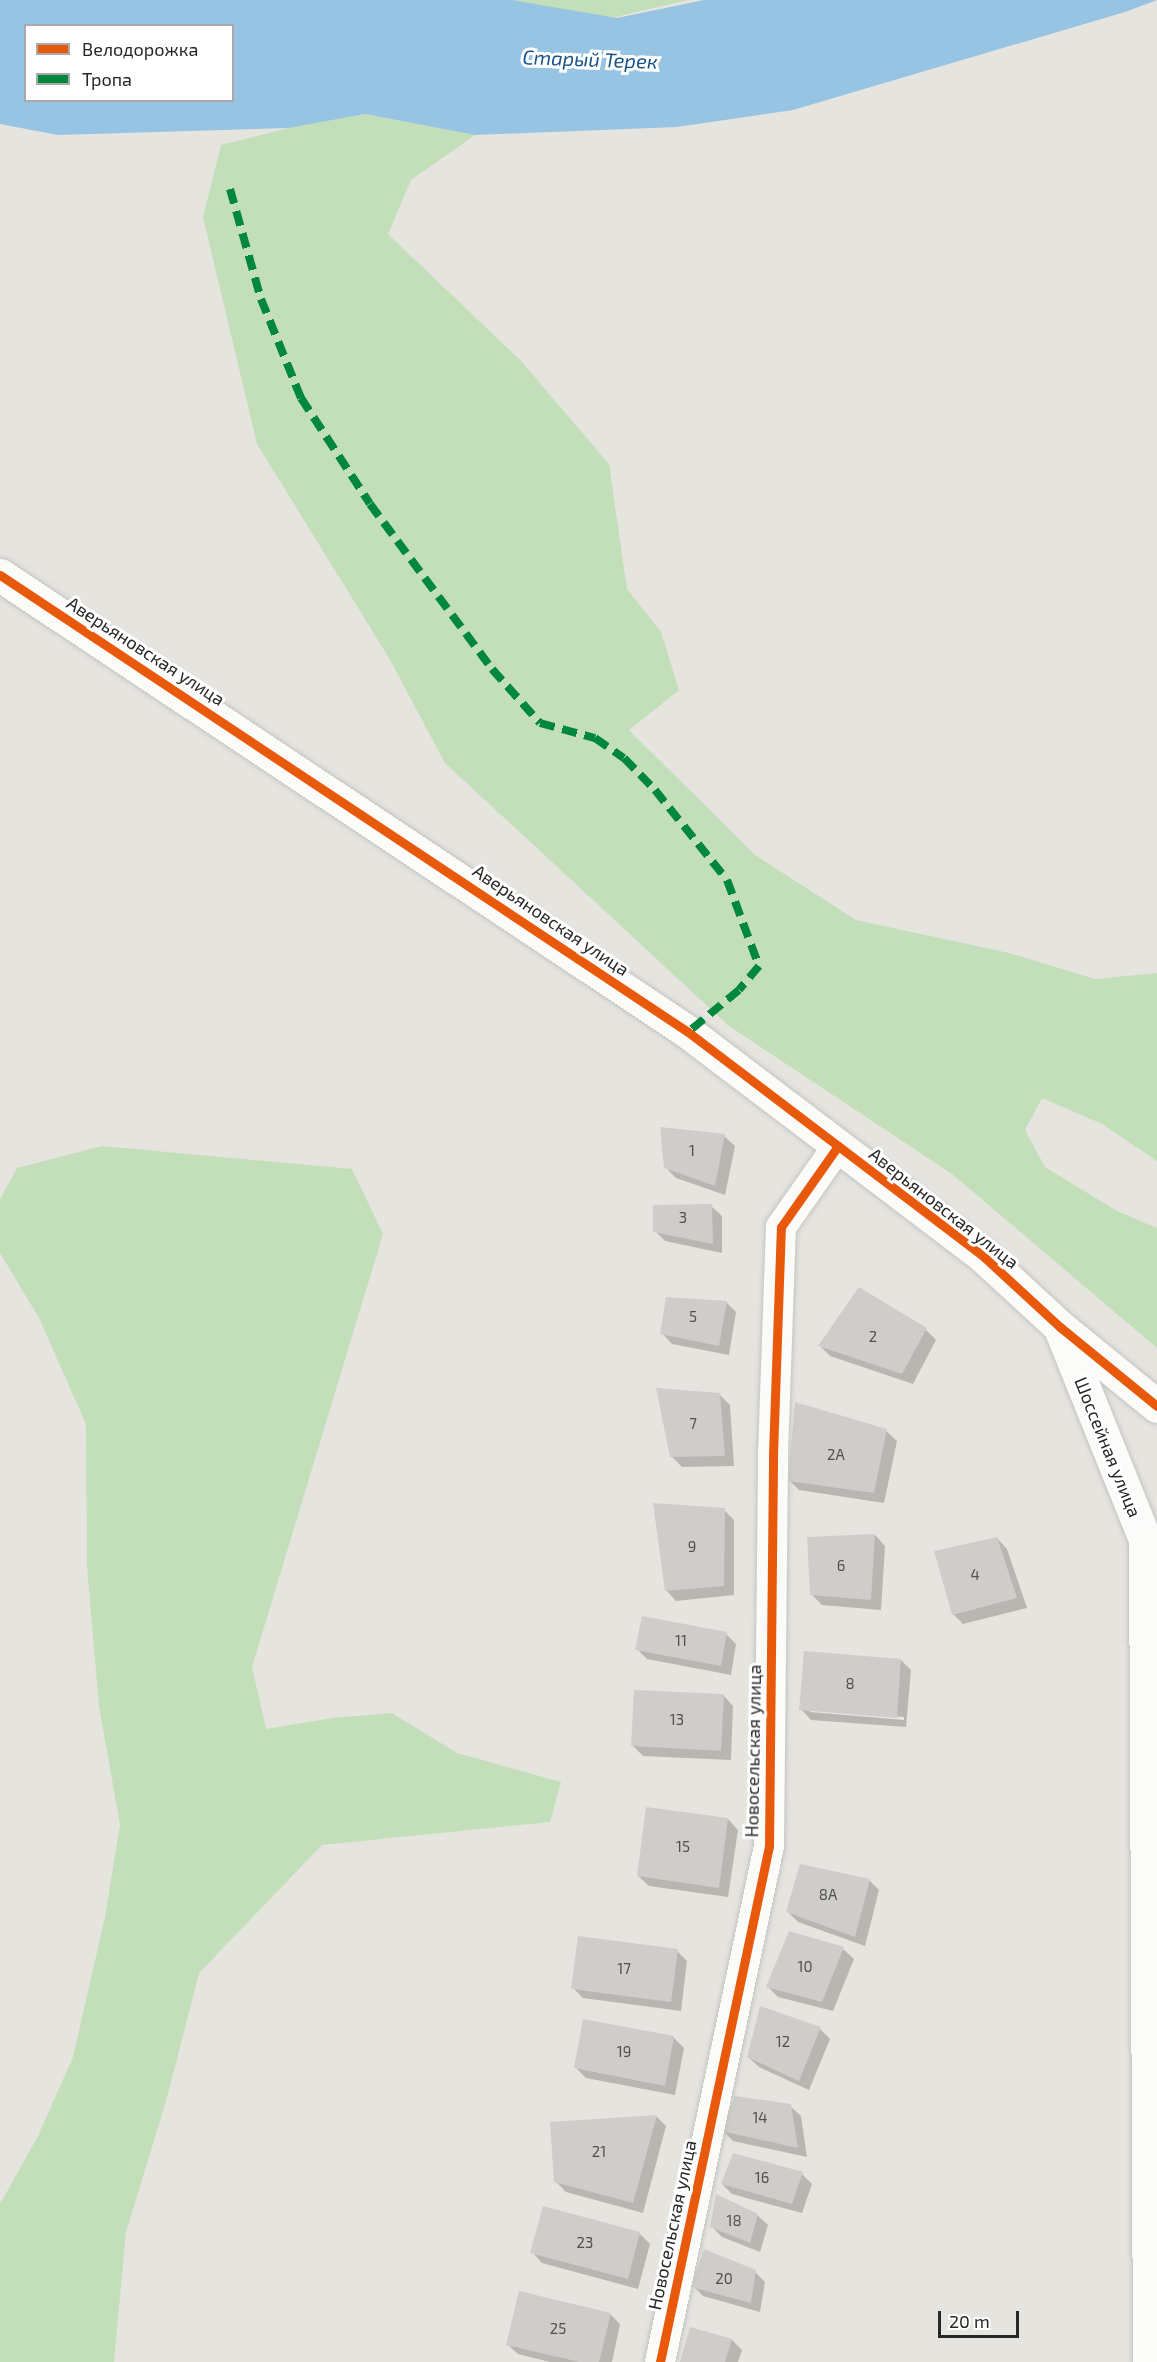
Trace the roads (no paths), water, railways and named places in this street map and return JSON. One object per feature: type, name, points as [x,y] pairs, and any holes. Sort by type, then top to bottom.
[{"type":"street","name":"Аверьяновская улица","points":[[0,574],[688,1032],[983,1256],[1060,1327],[1157,1406]]},
{"type":"street","name":"Новосельская улица","points":[[660,2362],[769,1846],[773,1454],[781,1227],[838,1146]]},
{"type":"street","name":"Шоссейная улица","points":[[1060,1327],[1144,1539],[1149,2362]]},
{"type":"water","name":"Старый Терек","points":[[0,0],[512,0],[617,18],[704,0],[1157,0],[1125,12],[793,110],[677,127],[475,135],[365,114],[289,128],[58,135],[0,124]]}]
